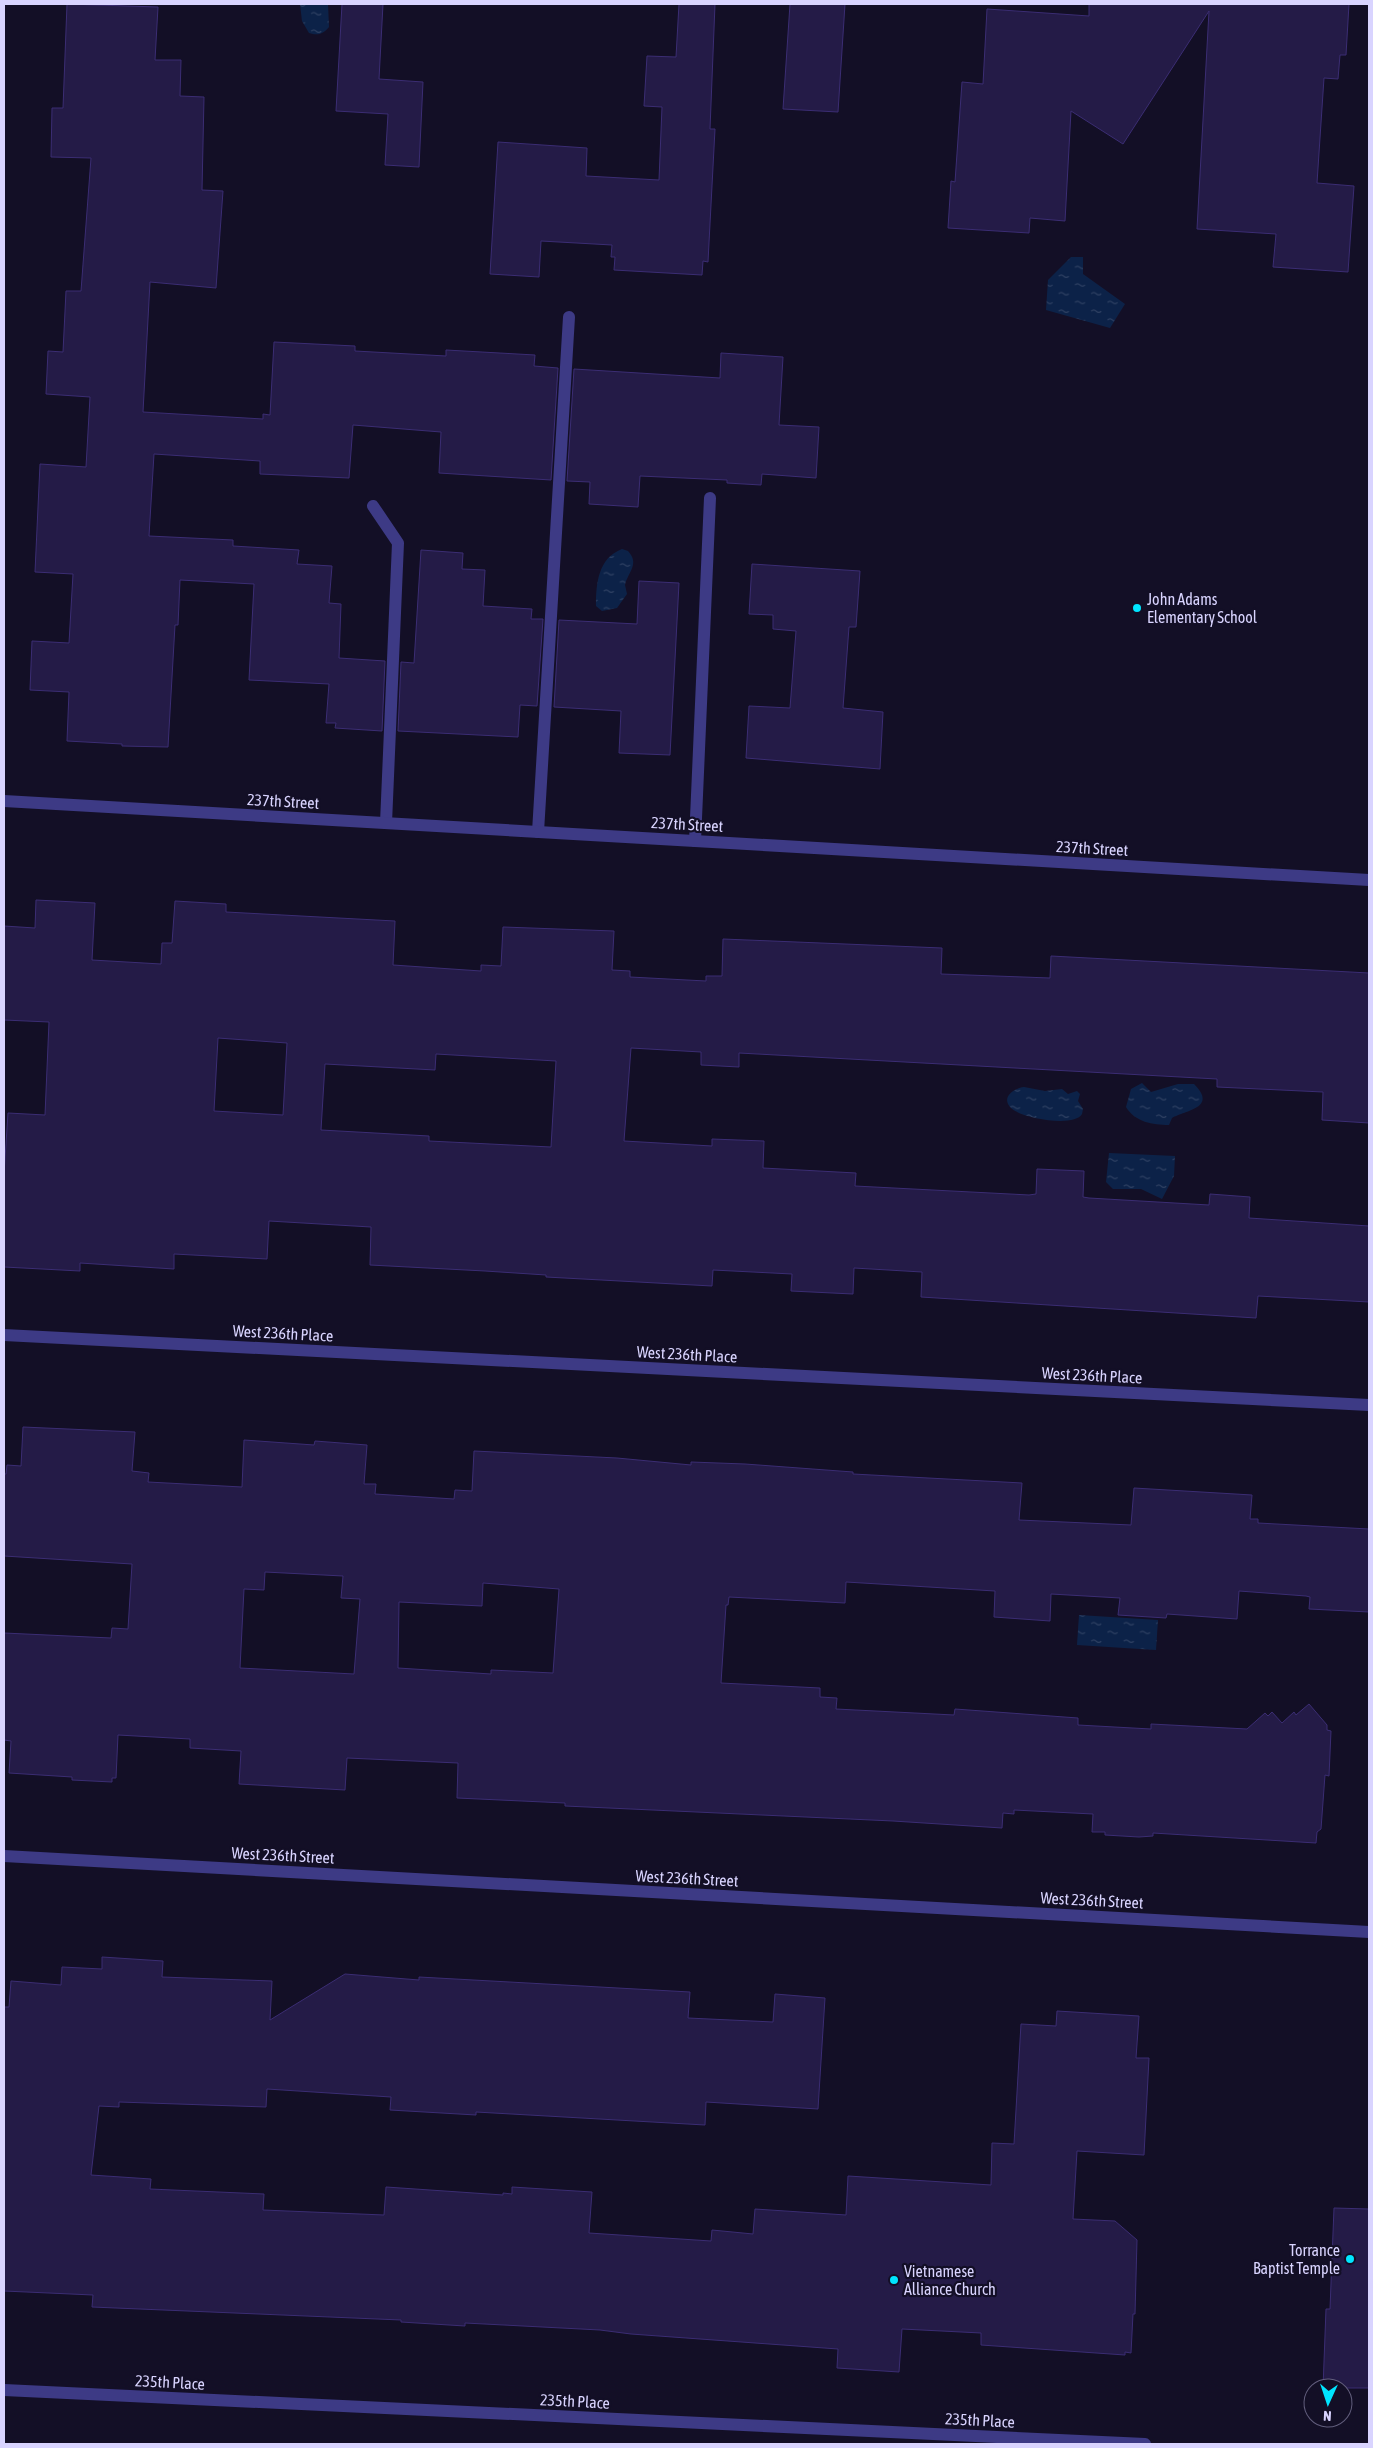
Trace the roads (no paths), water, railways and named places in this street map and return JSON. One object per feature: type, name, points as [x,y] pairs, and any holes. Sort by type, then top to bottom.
[{"type":"street","points":[[538,832],[569,317]]},
{"type":"street","points":[[696,841],[710,498]]},
{"type":"street","points":[[373,506],[398,543],[386,824]]},
{"type":"street","name":"237th Street","points":[[4,801],[1369,880]]},
{"type":"street","name":"West 236th Place","points":[[4,1335],[1369,1405]]},
{"type":"street","name":"West 236th Street","points":[[4,1856],[1369,1932]]},
{"type":"street","name":"235th Place","points":[[4,2390],[1145,2444]]},
{"type":"water","points":[[300,4],[328,4],[329,27],[320,34],[309,33],[302,21]]},
{"type":"water","points":[[1071,257],[1083,257],[1083,274],[1125,304],[1110,328],[1046,310],[1048,280]]},
{"type":"water","points":[[622,549],[628,551],[633,560],[625,585],[627,594],[617,608],[602,611],[596,606],[600,573],[608,559]]},
{"type":"water","points":[[1142,1083],[1151,1092],[1178,1084],[1194,1084],[1201,1092],[1203,1098],[1197,1107],[1172,1118],[1169,1125],[1145,1122],[1134,1116],[1126,1107],[1131,1089]]},
{"type":"water","points":[[1024,1087],[1045,1091],[1062,1089],[1068,1094],[1077,1091],[1080,1094],[1078,1101],[1083,1109],[1082,1114],[1077,1118],[1059,1121],[1036,1118],[1017,1112],[1011,1108],[1007,1100],[1013,1091]]},
{"type":"water","points":[[1109,1153],[1175,1156],[1174,1176],[1162,1199],[1141,1189],[1113,1189],[1106,1182]]},
{"type":"water","points":[[1079,1615],[1158,1620],[1156,1650],[1077,1645]]},
{"type":"place","name":"John Adams Elementary School","points":[[1137,608]]},
{"type":"place","name":"Torrance Baptist Temple","points":[[1350,2259]]},
{"type":"place","name":"Vietnamese Alliance Church","points":[[894,2280]]}]
